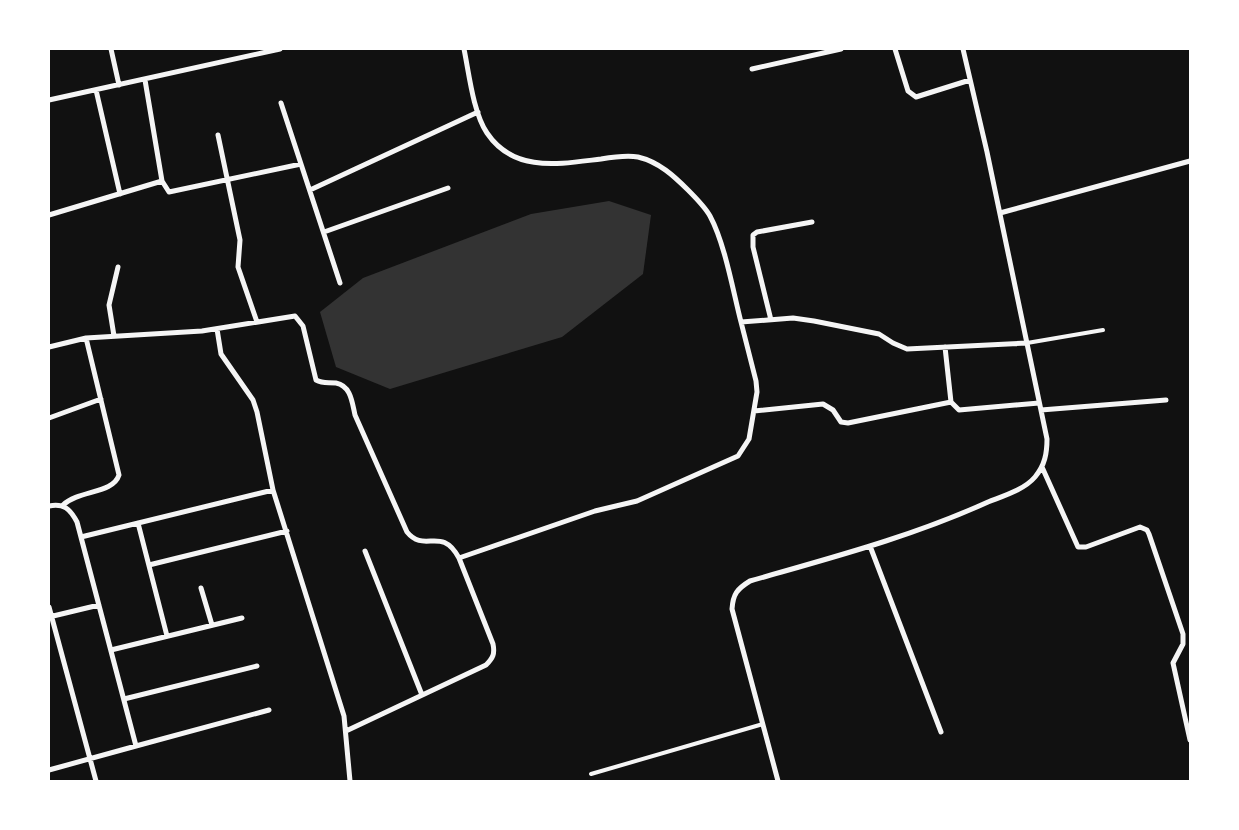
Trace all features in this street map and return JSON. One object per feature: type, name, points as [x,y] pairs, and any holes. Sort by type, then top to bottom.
[{"type":"street","points":[[112,49],[119,86]]},
{"type":"street","points":[[49,100],[280,49]]},
{"type":"street","points":[[459,558],[595,511],[637,501],[738,456],[749,439],[754,411],[756,381],[719,238],[710,216],[670,173],[656,164],[638,157],[619,156],[552,165],[528,163],[497,146],[485,131],[478,112],[464,49]]},
{"type":"street","points":[[752,69],[841,49]]},
{"type":"street","points":[[895,49],[908,91],[916,97],[970,80]]},
{"type":"street","points":[[778,781],[732,609],[733,597],[737,589],[750,582],[944,522],[1019,488],[1034,479],[1042,467],[1047,454],[1041,410],[1000,213],[963,49]]},
{"type":"street","points":[[145,80],[162,181],[170,192],[301,164]]},
{"type":"street","points":[[96,90],[120,194]]},
{"type":"street","points":[[281,103],[340,283]]},
{"type":"street","points":[[310,190],[478,112]]},
{"type":"street","points":[[218,135],[240,240],[238,268],[257,322]]},
{"type":"street","points":[[1000,213],[1190,161]]},
{"type":"street","points":[[49,215],[162,181]]},
{"type":"street","points":[[324,232],[448,188]]},
{"type":"street","points":[[771,320],[753,247],[753,235],[758,232],[812,222]]},
{"type":"street","points":[[114,336],[109,305],[118,267]]},
{"type":"street","points":[[49,347],[86,338],[217,329],[290,316],[300,320],[316,380],[322,383],[336,383],[346,387],[350,394],[355,415],[406,532],[418,541],[446,542],[453,546],[495,652],[486,665],[346,731]]},
{"type":"street","points":[[741,322],[804,319],[871,332],[907,349],[1027,343]]},
{"type":"street","points":[[217,329],[221,354],[253,400],[274,490],[337,691],[346,731],[350,781]]},
{"type":"street","points":[[63,506],[76,496],[110,487],[117,482],[119,475],[86,338]]},
{"type":"street","points":[[945,347],[951,402],[959,410],[1039,403]]},
{"type":"street","points":[[49,418],[101,399]]},
{"type":"street","points":[[1041,410],[1166,400]]},
{"type":"street","points":[[754,411],[823,404],[833,410],[841,422],[848,423],[951,402]]},
{"type":"street","points":[[1042,467],[1078,547],[1086,547],[1140,527],[1147,530],[1183,634],[1184,644],[1173,663],[1190,740]]},
{"type":"street","points":[[81,537],[274,490]]},
{"type":"street","points":[[49,506],[63,506],[71,511],[81,537],[136,746]]},
{"type":"street","points":[[138,523],[166,636]]},
{"type":"street","points":[[149,565],[287,531]]},
{"type":"street","points":[[870,546],[941,732]]},
{"type":"street","points":[[365,551],[422,695]]},
{"type":"street","points":[[201,588],[212,626]]},
{"type":"street","points":[[50,617],[99,604]]},
{"type":"street","points":[[49,607],[50,617],[96,781]]},
{"type":"street","points":[[111,650],[242,618]]},
{"type":"street","points":[[124,699],[256,666]]},
{"type":"street","points":[[49,770],[269,710]]},
{"type":"lane","points":[[1027,343],[1103,330]]},
{"type":"lane","points":[[591,774],[763,724]]},
{"type":"shaded area","points":[[609,201],[651,215],[643,274],[562,337],[390,389],[336,367],[320,312],[363,278],[531,214]]}]
